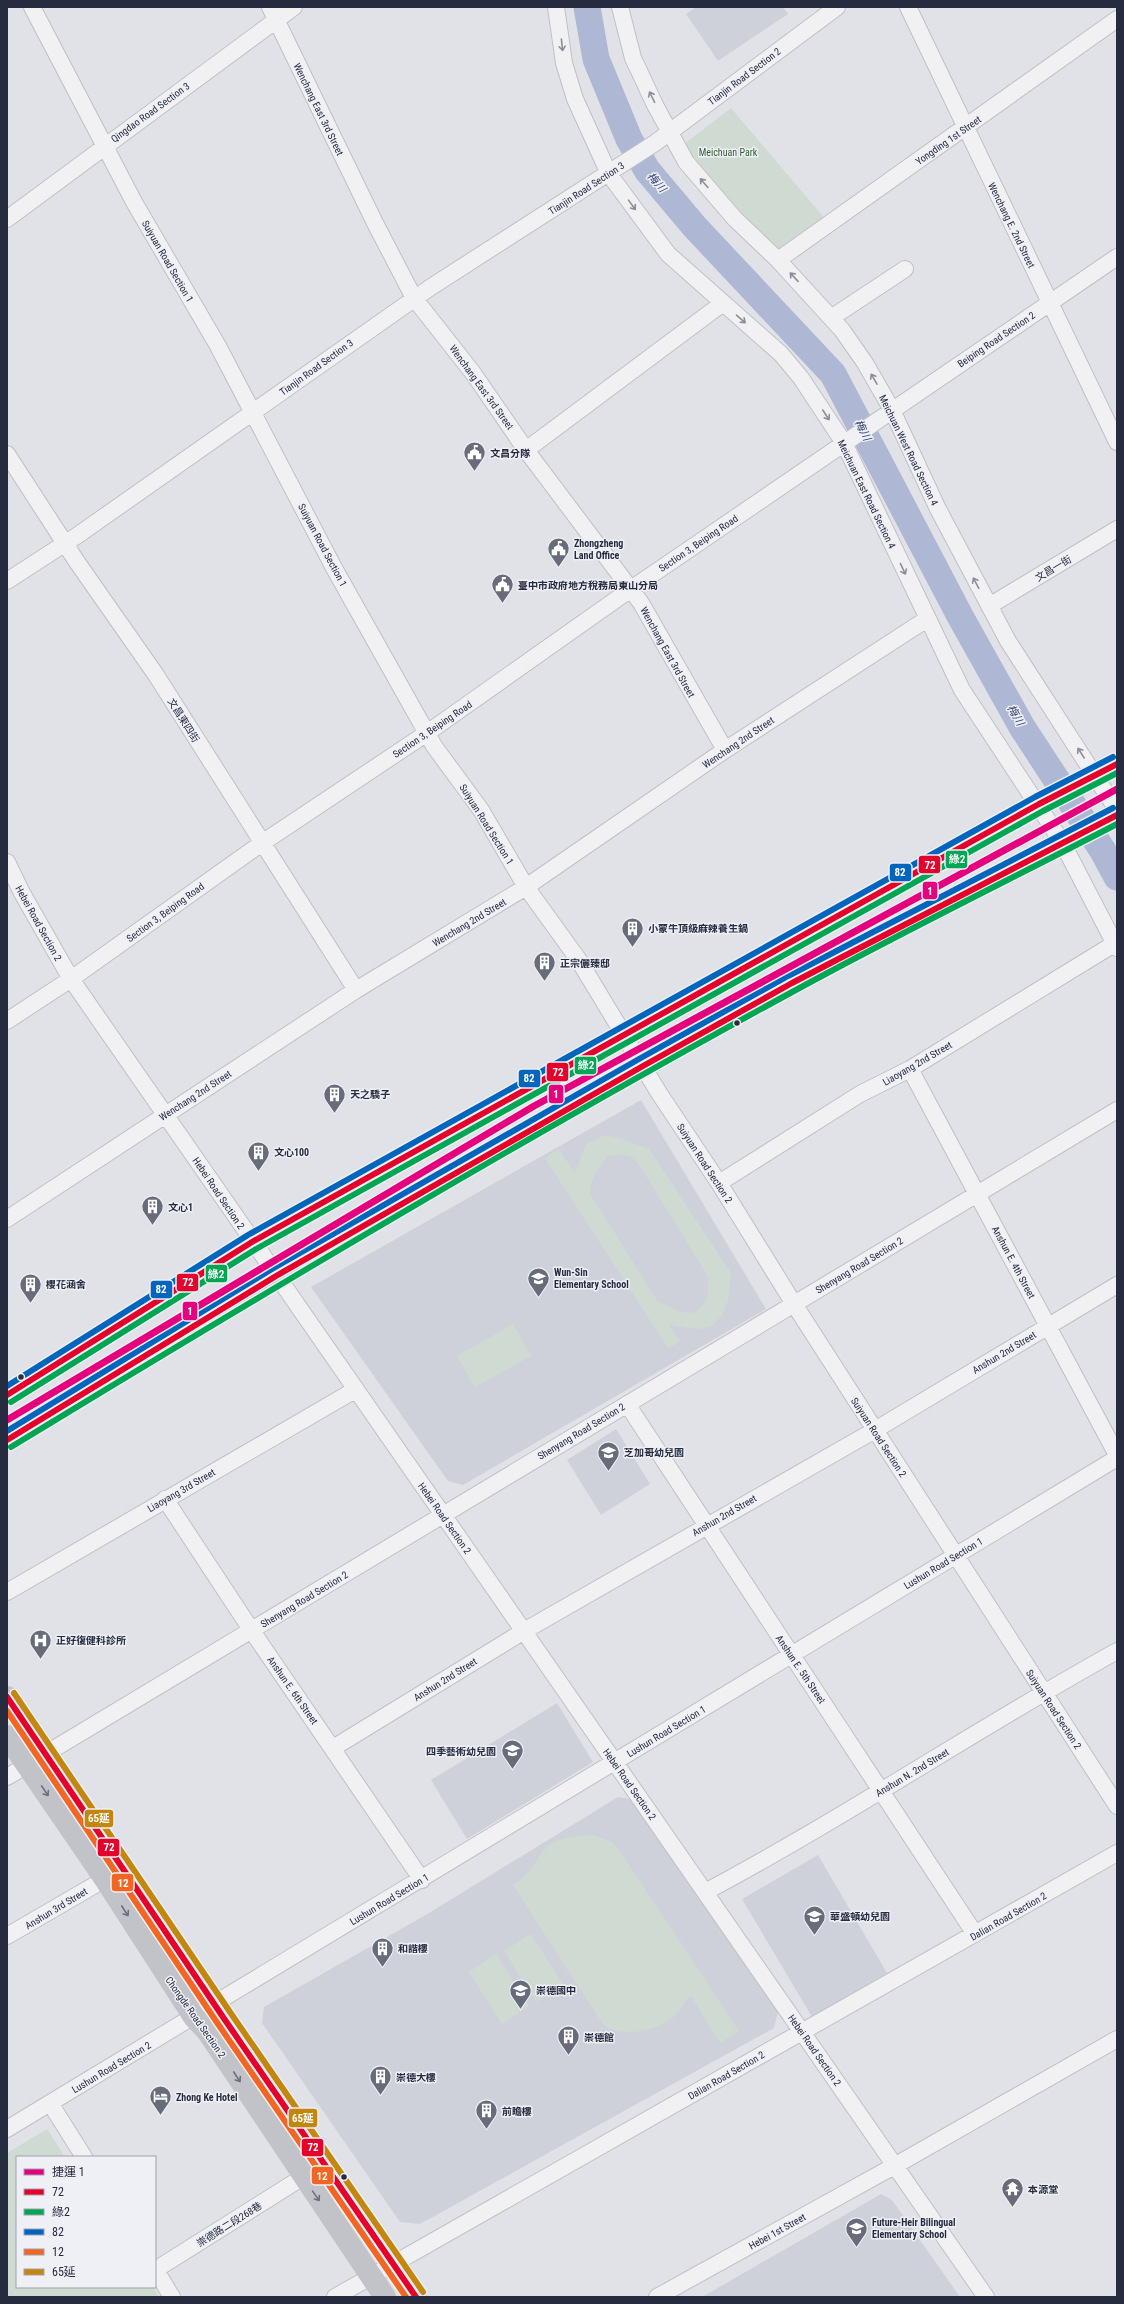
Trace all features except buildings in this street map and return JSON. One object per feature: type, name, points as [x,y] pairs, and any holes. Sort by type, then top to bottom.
[{"type":"main road","points":[[7,1395],[252,1242],[1039,804],[1117,764]]},
{"type":"main road","points":[[7,1440],[276,1276],[643,1066],[792,983],[1062,842],[1117,815]]},
{"type":"main road","points":[[7,1697],[47,1754],[214,2004],[416,2297]]},
{"type":"main road","name":"Chongde Road Section 2","points":[[7,1736],[105,1879],[194,2017],[207,2032],[303,2178],[385,2297]]},
{"type":"street","name":"Suiyuan Road Section 1","points":[[32,7],[104,146],[218,346],[334,568],[427,733],[481,810],[526,887],[578,959],[643,1066]]},
{"type":"street","name":"Qingdao Road Section 3","points":[[7,219],[104,146],[272,14],[294,7]]},
{"type":"street","name":"Meichuan East Road Section 4","points":[[556,7],[564,63],[575,99],[609,174],[668,254],[781,354],[850,439],[927,619],[962,690],[1039,804],[1062,842],[1116,946]]},
{"type":"street","name":"Meichuan West Road Section 4","points":[[620,7],[633,58],[686,162],[735,219],[778,260],[832,318],[865,362],[892,410],[938,509],[1008,641],[1117,810]]},
{"type":"street","name":"Tianjin Road Section 2","points":[[652,145],[837,7]]},
{"type":"street","name":"Wenchang E. 2nd Street","points":[[908,7],[1117,442]]},
{"type":"street","name":"Wenchang East 3rd Street","points":[[272,14],[375,223],[414,298],[473,373],[526,450],[641,603],[725,750]]},
{"type":"street","name":"Yongding 1st Street","points":[[778,260],[1117,19]]},
{"type":"street","name":"Tianjin Road Section 3","points":[[7,580],[64,543],[414,298],[652,145]]},
{"type":"street","name":"Beiping Road Section 2","points":[[875,422],[1117,257]]},
{"type":"street","points":[[832,318],[905,269]]},
{"type":"street","points":[[526,450],[723,303]]},
{"type":"street","name":"Section 3, Beiping Road","points":[[7,1021],[71,980],[262,842],[427,733],[631,589],[875,422]]},
{"type":"street","name":"文昌東四街","points":[[7,454],[64,543],[156,675],[356,990]]},
{"type":"street","name":"文昌一街","points":[[989,606],[1117,529]]},
{"type":"street","name":"Wenchang 2nd Street","points":[[7,1219],[164,1114],[356,990],[526,887],[725,750],[927,619]]},
{"type":"street","name":"Hebei Road Section 2","points":[[7,862],[22,893],[71,980],[896,2165],[986,2297]]},
{"type":"street","name":"Liaoyang 2nd Street","points":[[719,1182],[860,1094],[910,1069],[1116,946]]},
{"type":"street","name":"Suiyuan Road Section 2","points":[[643,1066],[658,1093],[719,1182],[794,1304],[1117,1806]]},
{"type":"street","name":"Anshun E. 4th Street","points":[[910,1069],[1117,1454]]},
{"type":"street","name":"Shenyang Road Section 2","points":[[7,1777],[252,1631],[442,1514],[1117,1110]]},
{"type":"street","name":"Anshun 2nd Street","points":[[333,1748],[524,1631],[875,1430],[1117,1285]]},
{"type":"street","name":"Liaoyang 3rd Street","points":[[7,1592],[355,1390]]},
{"type":"street","name":"Anshun E. 5th Street","points":[[627,1404],[975,1934]]},
{"type":"street","name":"Lushun Road Section 1","points":[[214,2004],[422,1880],[791,1654],[1117,1458]]},
{"type":"street","name":"Anshun E. 6th Street","points":[[165,1499],[252,1631],[422,1880]]},
{"type":"street","name":"Anshun N. 2nd Street","points":[[705,1892],[882,1791],[1043,1692],[1117,1651]]},
{"type":"street","name":"Dalian Road Section 2","points":[[335,2297],[1117,1853]]},
{"type":"street","name":"Anshun 3rd Street","points":[[7,1936],[105,1879]]},
{"type":"street","name":"Lushun Road Section 2","points":[[7,2129],[214,2004]]},
{"type":"street","name":"Hebei 1st Street","points":[[657,2297],[896,2165],[1117,2039]]},
{"type":"street","points":[[50,2103],[83,2156]]},
{"type":"street","name":"崇德路二段268巷","points":[[156,2269],[303,2178]]},
{"type":"street","points":[[156,2272],[172,2297]]},
{"type":"shaded area","points":[[696,7],[783,7],[788,14],[718,61],[686,14]]},
{"type":"shaded area","name":"Wun-Sin Elementary School","points":[[641,1100],[766,1309],[463,1485],[448,1481],[311,1287]]},
{"type":"shaded area","name":"芝加哥幼兒園","points":[[616,1429],[650,1484],[601,1515],[567,1460]]},
{"type":"shaded area","name":"四季藝術幼兒園","points":[[557,1703],[593,1762],[467,1839],[431,1780]]},
{"type":"shaded area","name":"崇德國中","points":[[618,1797],[635,1800],[778,2012],[774,2028],[420,2224],[400,2222],[262,2023],[264,2007],[429,1913]]},
{"type":"shaded area","name":"華盛頓幼兒園","points":[[818,1855],[887,1973],[812,2017],[742,1899]]},
{"type":"shaded area","name":"Future-Heir Bilingual Elementary School","points":[[881,2194],[892,2200],[960,2297],[702,2297]]},
{"type":"green space","name":"Meichuan Park","points":[[731,108],[826,220],[779,254],[706,173],[684,144]]},
{"type":"green space","points":[[605,1135],[619,1138],[649,1149],[731,1273],[728,1300],[722,1315],[712,1326],[699,1329],[669,1325],[680,1342],[668,1348],[545,1158],[558,1149],[575,1173],[586,1144]],"holes":[[[621,1154],[631,1156],[638,1163],[708,1276],[708,1294],[703,1306],[692,1313],[679,1311],[658,1302],[590,1194],[591,1183],[595,1174],[608,1156]]]},
{"type":"green space","points":[[513,1324],[531,1356],[475,1387],[457,1356]]},
{"type":"green space","points":[[592,1835],[612,1842],[618,1848],[739,2031],[720,2043],[691,1996],[686,2000],[677,2013],[668,2021],[649,2029],[628,2032],[618,2031],[609,2028],[602,2023],[513,1885],[531,1870],[547,1846],[565,1838]]},
{"type":"green space","points":[[531,1934],[563,1985],[536,2002],[504,1951]]},
{"type":"green space","points":[[496,1954],[529,2006],[502,2024],[469,1972]]},
{"type":"green space","points":[[47,2129],[64,2156],[16,2156],[16,2288],[154,2288],[159,2297],[7,2297],[7,2153]]},
{"type":"waterway","name":"梅川","points":[[587,7],[596,59],[629,139],[647,170],[694,226],[833,374],[960,616],[1022,727],[1103,851],[1117,877]]},
{"type":"metro line","name":"1","points":[[7,1420],[534,1106],[1117,789]]},
{"type":"transit line","name":"82","points":[[7,1386],[248,1235],[1035,797],[1113,757]]},
{"type":"transit line","name":"72","points":[[7,1395],[252,1242],[1039,804],[1117,764]]},
{"type":"transit line","name":"綠2","points":[[11,1402],[256,1249],[1043,811],[1117,773]]},
{"type":"transit line","name":"82","points":[[7,1431],[272,1269],[639,1059],[788,976],[1113,808]]},
{"type":"transit line","name":"72","points":[[7,1440],[276,1276],[643,1066],[792,983],[1117,815]]},
{"type":"transit line","name":"綠2","points":[[11,1447],[400,1214],[695,1045],[914,927],[1117,824]]},
{"type":"transit line","name":"65延","points":[[14,1693],[232,2015],[423,2292]]},
{"type":"transit line","name":"72","points":[[7,1697],[225,2020],[416,2297]]},
{"type":"transit line","name":"12","points":[[7,1711],[218,2024],[406,2297]]},
{"type":"place","name":"文昌分隊","points":[[475,472]]},
{"type":"place","name":"Zhongzheng Land Office","points":[[558,568]]},
{"type":"place","name":"臺中市政府地方稅務局東山分局","points":[[502,604]]},
{"type":"place","name":"小蒙牛頂級麻辣養生鍋","points":[[633,948]]},
{"type":"place","name":"正宗儷臻邸","points":[[544,982]]},
{"type":"place","name":"天之驕子","points":[[335,1114]]},
{"type":"place","name":"文心100","points":[[258,1172]]},
{"type":"place","name":"文心1","points":[[152,1226]]},
{"type":"place","name":"Wun-Sin Elementary School","points":[[539,1298]]},
{"type":"place","name":"櫻花涵舍","points":[[31,1304]]},
{"type":"place","name":"芝加哥幼兒園","points":[[609,1472]]},
{"type":"place","name":"正好復健科診所","points":[[41,1660]]},
{"type":"place","name":"四季藝術幼兒園","points":[[512,1770]]},
{"type":"place","name":"華盛頓幼兒園","points":[[815,1936]]},
{"type":"place","name":"和諧樓","points":[[382,1968]]},
{"type":"place","name":"崇德國中","points":[[520,2010]]},
{"type":"place","name":"崇德館","points":[[568,2056]]},
{"type":"place","name":"崇德大樓","points":[[380,2096]]},
{"type":"place","name":"Zhong Ke Hotel","points":[[160,2116]]},
{"type":"place","name":"前瞻樓","points":[[487,2130]]},
{"type":"place","name":"本源堂","points":[[1013,2208]]},
{"type":"place","name":"Future-Heir Bilingual Elementary School","points":[[856,2248]]}]
